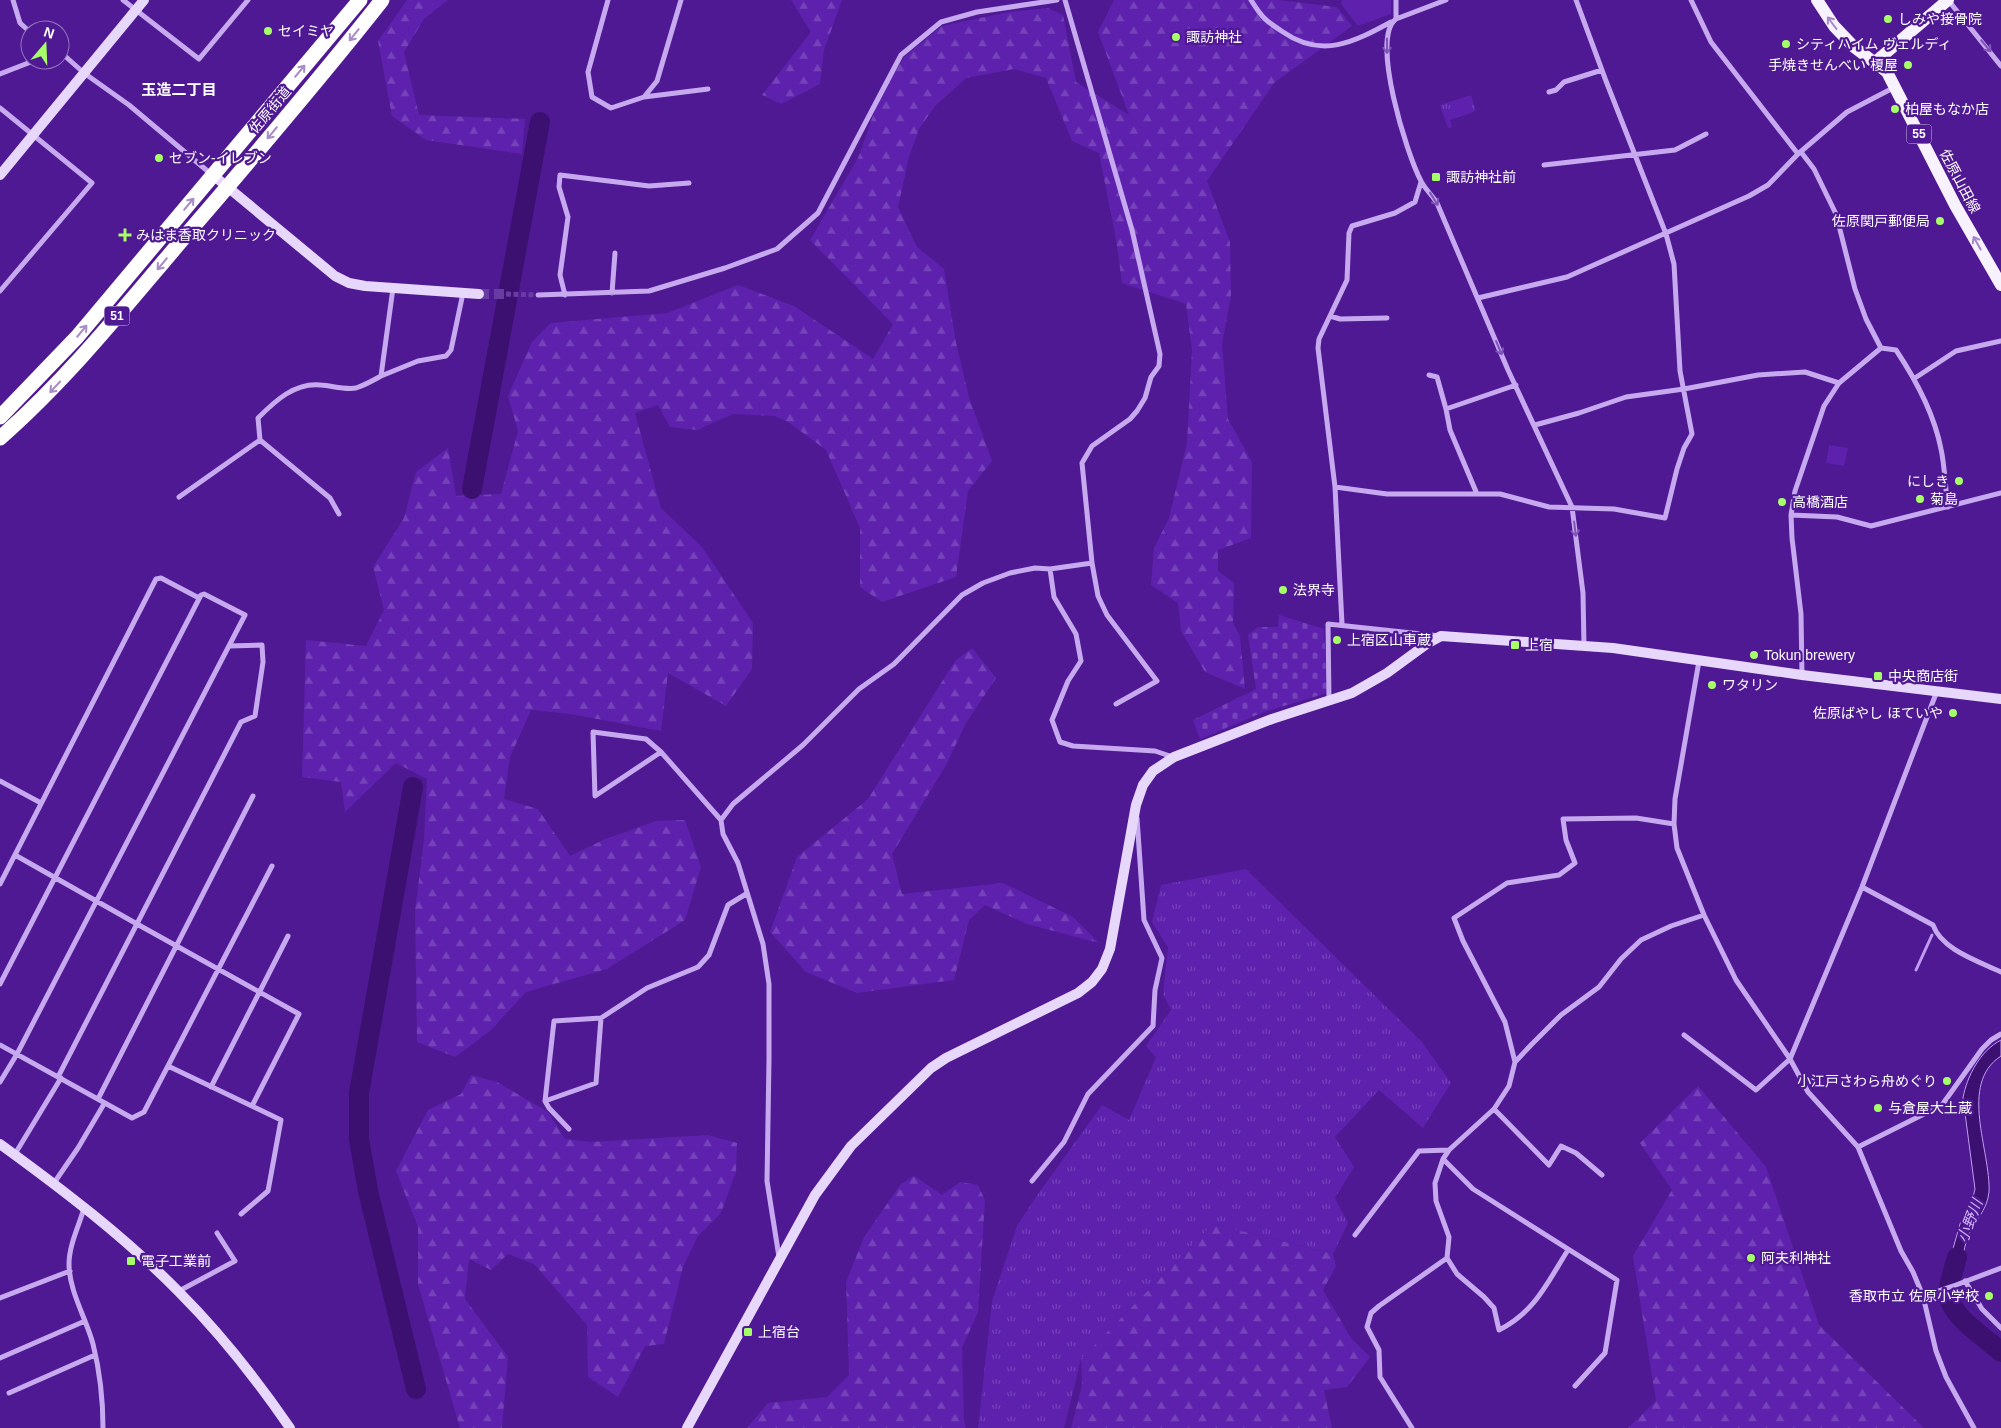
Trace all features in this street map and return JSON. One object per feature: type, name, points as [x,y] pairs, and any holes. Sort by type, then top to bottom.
[{"type":"highway","name":"佐原街道","points":[[0,417],[77,337],[360,0]]},
{"type":"highway","name":"佐原街道","points":[[0,438],[41,401],[89,350],[382,0]]},
{"type":"main road","name":"佐原山田線","points":[[1817,0],[1841,33],[1854,47],[1887,72],[1934,166],[2001,285]]},
{"type":"main road","points":[[1874,63],[1948,0]]},
{"type":"street","points":[[13,0],[20,23]]},
{"type":"street","points":[[123,0],[199,59],[248,0]]},
{"type":"street","points":[[0,175],[144,0]]},
{"type":"street","points":[[608,0],[588,72],[592,97],[599,103],[611,108],[644,97],[708,89]]},
{"type":"street","points":[[644,97],[657,81],[680,0]]},
{"type":"street","points":[[538,296],[649,291],[724,268],[777,249],[818,213],[901,55],[941,22],[977,12],[1057,0]]},
{"type":"street","points":[[1065,0],[1132,230],[1160,354],[1159,366],[1151,377],[1145,398],[1137,411],[1130,419],[1092,446],[1082,463],[1092,563],[1098,596],[1107,615],[1157,681],[1116,704]]},
{"type":"street","points":[[1251,0],[1262,18],[1291,38],[1310,46],[1340,45],[1365,36],[1394,20],[1446,0]]},
{"type":"street","points":[[1396,0],[1394,20],[1388,31],[1387,43],[1391,88],[1398,113],[1421,182],[1437,203],[1516,385],[1572,507],[1583,593],[1584,646]]},
{"type":"street","points":[[1335,486],[1388,494],[1500,494],[1550,507],[1614,509],[1665,518],[1677,469],[1684,448],[1692,434],[1680,371],[1674,264],[1666,234],[1576,0]]},
{"type":"street","points":[[1691,0],[1711,42],[1799,153],[1814,169],[1836,214],[1855,289],[1866,319],[1881,348]]},
{"type":"street","points":[[1948,0],[2001,66]]},
{"type":"street","points":[[70,60],[84,73],[129,105],[335,276],[349,283],[479,294]]},
{"type":"street","points":[[0,74],[20,66]]},
{"type":"street","points":[[1550,92],[1556,90],[1564,82],[1602,70]]},
{"type":"street","points":[[1478,298],[1568,277],[1749,196],[1768,185],[1799,153],[1847,112],[1896,87]]},
{"type":"street","points":[[0,108],[92,183],[0,291]]},
{"type":"street","points":[[1544,165],[1675,150],[1706,134]]},
{"type":"street","points":[[565,295],[560,275],[568,217],[559,187],[560,175],[649,186],[689,183]]},
{"type":"street","points":[[1342,624],[1335,486],[1318,348],[1319,339],[1347,280],[1349,232],[1352,226],[1395,213],[1415,202],[1421,182]]},
{"type":"street","points":[[612,293],[615,253]]},
{"type":"street","points":[[381,376],[393,288]]},
{"type":"street","points":[[339,514],[330,498],[260,440],[258,418],[284,394],[300,387],[319,384],[339,388],[356,388],[418,361],[446,356],[451,350],[462,293]]},
{"type":"street","points":[[1330,316],[1340,318],[1387,318]]},
{"type":"street","points":[[1914,378],[1956,351],[2001,341]]},
{"type":"street","points":[[1802,675],[1801,614],[1791,514],[1795,491],[1824,406],[1839,383],[1881,348],[1896,350],[1914,378],[1932,418],[1941,448],[1948,507]]},
{"type":"street","points":[[1535,425],[1580,413],[1626,397],[1684,389],[1758,375],[1805,372],[1839,383]]},
{"type":"street","points":[[1429,375],[1437,377],[1450,430],[1477,494]]},
{"type":"street","points":[[1446,409],[1516,385]]},
{"type":"street","points":[[179,498],[260,440]]},
{"type":"street","points":[[1791,514],[1836,517],[1871,526],[2001,493]]},
{"type":"street","points":[[721,820],[733,804],[802,745],[859,689],[894,664],[962,595],[982,583],[1010,573],[1035,568],[1050,569],[1092,563]]},
{"type":"street","points":[[1050,569],[1054,597],[1076,634],[1081,662],[1068,682],[1052,720],[1060,742],[1073,746],[1155,751],[1174,758]]},
{"type":"street","points":[[0,884],[156,579],[161,578],[199,598]]},
{"type":"street","points":[[0,984],[199,598],[204,594],[245,615],[17,1054],[0,1082]]},
{"type":"street","points":[[1329,701],[1328,624],[1441,636],[1584,646],[2001,699]]},
{"type":"street","points":[[687,1428],[815,1195],[851,1146],[931,1068],[946,1058],[1078,993],[1092,982],[1102,969],[1110,949],[1136,805],[1143,785],[1153,771],[1174,758],[1239,731],[1352,693],[1387,674],[1428,643],[1441,636]]},
{"type":"street","points":[[15,1154],[59,1078],[136,924],[241,722],[255,716],[263,662],[262,645],[229,646]]},
{"type":"street","points":[[1699,660],[1674,799],[1674,824],[1677,848],[1704,915],[1736,980],[1790,1059],[1808,1092],[1858,1147],[1901,1252],[1913,1272],[1923,1296],[1942,1368],[1972,1427]]},
{"type":"street","points":[[1684,1036],[1756,1090],[1790,1059],[1862,887],[1937,691]]},
{"type":"street","points":[[661,752],[595,796],[593,732],[646,739],[661,752],[721,820],[723,834],[738,863],[763,944],[768,984],[767,1181],[780,1260]]},
{"type":"street","points":[[0,782],[41,804]]},
{"type":"street","points":[[98,1099],[253,796]]},
{"type":"street","points":[[1032,1181],[1064,1142],[1088,1094],[1153,1026],[1155,990],[1162,958],[1159,948],[1144,920],[1136,805]]},
{"type":"street","points":[[1568,1250],[1532,1306],[1515,1322],[1498,1330],[1494,1308],[1457,1274],[1447,1258],[1449,1237],[1436,1201],[1435,1182],[1443,1159],[1449,1150],[1494,1109],[1510,1086],[1516,1062],[1505,1022],[1463,941],[1454,918],[1507,884],[1559,875],[1575,863],[1566,840],[1563,819],[1636,818],[1674,824]]},
{"type":"street","points":[[15,855],[299,1014],[252,1106]]},
{"type":"street","points":[[0,1045],[132,1118],[144,1112],[272,866]]},
{"type":"street","points":[[1862,887],[1933,924],[1937,935],[1950,946],[2001,972]]},
{"type":"street","points":[[570,1129],[549,1108],[545,1101],[554,1021],[601,1018],[647,988],[698,966],[709,955],[728,905],[746,894]]},
{"type":"street","points":[[1516,1062],[1561,1015],[1598,987],[1621,959],[1642,940],[1671,926],[1704,915]]},
{"type":"street","points":[[211,1087],[288,936]]},
{"type":"street","points":[[545,1101],[596,1084],[601,1018]]},
{"type":"street","points":[[1858,1147],[1942,1105],[1982,1049],[2001,1034]]},
{"type":"street","points":[[168,1066],[281,1120],[268,1191],[241,1214]]},
{"type":"street","points":[[54,1183],[78,1148],[104,1104]]},
{"type":"street","points":[[1494,1109],[1549,1165],[1561,1146],[1576,1153],[1602,1175]]},
{"type":"street","points":[[0,1144],[85,1208],[179,1291],[266,1393],[290,1428]]},
{"type":"street","points":[[1355,1235],[1418,1151],[1449,1150]]},
{"type":"street","points":[[1443,1159],[1472,1189],[1507,1209],[1617,1280],[1605,1353],[1575,1386]]},
{"type":"street","points":[[85,1208],[72,1246],[69,1262],[100,1375],[103,1428]]},
{"type":"street","points":[[179,1291],[235,1262],[217,1233]]},
{"type":"street","points":[[1412,1428],[1380,1377],[1379,1350],[1367,1327],[1371,1313],[1379,1306],[1447,1258]]},
{"type":"street","points":[[1923,1296],[1939,1292],[2001,1268]]},
{"type":"street","points":[[0,1298],[70,1271]]},
{"type":"street","points":[[1965,1281],[1982,1309],[2001,1328]]},
{"type":"street","points":[[0,1358],[85,1321]]},
{"type":"street","points":[[9,1393],[95,1354]]},
{"type":"green space","points":[[407,0],[448,0],[424,19],[404,52],[419,115],[525,119],[522,154],[426,140],[392,116],[378,41]]},
{"type":"green space","points":[[791,0],[842,0],[824,50],[820,84],[781,104],[762,95],[811,32]]},
{"type":"green space","points":[[1114,0],[1278,0],[1337,7],[1352,26],[1274,83],[1207,181],[1230,242],[1231,296],[1222,344],[1228,419],[1252,462],[1251,538],[1218,550],[1218,571],[1234,583],[1233,623],[1240,636],[1245,689],[1205,672],[1181,631],[1178,603],[1151,585],[1154,548],[1169,518],[1187,443],[1192,350],[1186,304],[1122,283],[1116,239],[1099,153],[1072,141],[1046,78],[1014,69],[966,78],[935,106],[919,129],[909,157],[898,207],[917,247],[944,269],[956,343],[969,397],[992,461],[968,491],[956,577],[882,602],[860,587],[860,528],[826,450],[788,422],[775,416],[733,414],[697,430],[670,427],[658,405],[635,413],[661,508],[702,547],[753,623],[752,669],[726,706],[668,673],[661,731],[571,714],[531,710],[510,757],[504,799],[538,809],[570,856],[603,840],[656,821],[685,820],[701,867],[685,920],[607,969],[526,992],[490,1031],[455,1057],[417,1042],[415,911],[424,840],[427,779],[396,763],[345,812],[341,782],[302,777],[306,640],[366,646],[384,610],[373,567],[404,518],[416,472],[448,448],[456,496],[501,494],[518,431],[508,396],[532,342],[551,323],[667,313],[738,285],[794,306],[873,359],[893,324],[810,240],[858,158],[881,93],[905,56],[942,26],[1009,12],[1048,8],[1063,15],[1076,82],[1129,115],[1098,32]]},
{"type":"green space","points":[[1342,0],[1391,0],[1391,14],[1358,26],[1341,4]]},
{"type":"green space","points":[[1471,95],[1476,111],[1450,120],[1452,127],[1448,128],[1440,105]]},
{"type":"green space","points":[[1829,445],[1848,448],[1844,466],[1826,463]]},
{"type":"green space","points":[[1279,615],[1324,629],[1327,693],[1264,712],[1200,739],[1193,720],[1256,689],[1248,635],[1258,627],[1278,627]]},
{"type":"green space","points":[[972,648],[996,678],[966,723],[946,765],[892,854],[902,894],[1003,883],[1073,917],[1099,943],[1027,924],[985,905],[969,920],[954,980],[857,993],[806,972],[770,932],[797,857],[868,799],[955,661]]},
{"type":"green space","points":[[1246,869],[1422,1042],[1451,1083],[1423,1128],[1379,1090],[1335,1137],[1354,1167],[1335,1198],[1348,1223],[1333,1254],[1213,1224],[1081,1359],[1064,1428],[978,1428],[992,1301],[1017,1226],[1102,1105],[1129,1120],[1156,1057],[1146,1046],[1171,1010],[1163,994],[1168,947],[1152,922],[1161,885]]},
{"type":"green space","points":[[471,1075],[497,1082],[548,1112],[565,1139],[590,1142],[708,1135],[737,1143],[736,1172],[721,1213],[698,1236],[683,1267],[664,1344],[645,1346],[618,1397],[588,1377],[587,1325],[534,1264],[508,1254],[491,1270],[469,1259],[465,1299],[508,1357],[502,1428],[460,1428],[418,1284],[418,1227],[396,1171],[428,1110],[461,1094]]},
{"type":"green space","points":[[1698,1086],[1766,1167],[1819,1325],[1924,1428],[1628,1428],[1656,1401],[1633,1256],[1672,1190],[1640,1143]]},
{"type":"green space","points":[[914,1176],[942,1195],[960,1182],[978,1185],[985,1200],[978,1312],[962,1348],[964,1420],[966,1428],[747,1428],[768,1403],[827,1397],[849,1375],[846,1282],[864,1237],[901,1184]]},
{"type":"green space","points":[[1213,1224],[1333,1254],[1336,1266],[1323,1290],[1351,1338],[1370,1357],[1347,1387],[1324,1390],[1332,1428],[1071,1428],[1082,1385],[1081,1359]]},
{"type":"water","points":[[2001,1040],[2001,1056],[1988,1068],[1981,1083],[1979,1101],[1988,1176],[1988,1199],[1968,1236],[1957,1281],[1943,1284],[1960,1224],[1972,1201],[1975,1189],[1963,1098],[1971,1073],[1981,1057]]},
{"type":"waterway","points":[[472,489],[540,122]]},
{"type":"waterway","points":[[413,787],[359,1093],[359,1139],[368,1191],[416,1389]]},
{"type":"waterway","points":[[1916,970],[1932,935]]},
{"type":"waterway","name":"小野川","points":[[1957,1257],[1949,1285],[1951,1303],[1955,1311],[1970,1326],[2001,1352]]},
{"type":"tunnel","points":[[479,294],[506,294]]},
{"type":"tunnel","points":[[506,294],[538,295]]},
{"type":"place","name":"しみや接骨院","points":[[1888,19]]},
{"type":"place","name":"セイミヤ","points":[[268,31]]},
{"type":"place","name":"諏訪神社","points":[[1176,37]]},
{"type":"place","name":"シティハイム ヴェルディ","points":[[1786,44]]},
{"type":"place","name":"手焼きせんべい 榎屋","points":[[1908,65]]},
{"type":"place","name":"柏屋もなか店","points":[[1895,109]]},
{"type":"place","name":"セブン-イレブン","points":[[159,158]]},
{"type":"place","name":"諏訪神社前","points":[[1436,177]]},
{"type":"place","name":"佐原関戸郵便局","points":[[1940,221]]},
{"type":"place","name":"みはま香取クリニック","points":[[125,235]]},
{"type":"place","name":"にしき","points":[[1959,481]]},
{"type":"place","name":"菊島","points":[[1920,499]]},
{"type":"place","name":"高橋酒店","points":[[1782,502]]},
{"type":"place","name":"法界寺","points":[[1283,590]]},
{"type":"place","name":"上宿区山車蔵","points":[[1337,640]]},
{"type":"place","name":"上宿","points":[[1515,645]]},
{"type":"place","name":"Tokun brewery","points":[[1754,655]]},
{"type":"place","name":"中央商店街","points":[[1878,676]]},
{"type":"place","name":"ワタリン","points":[[1712,685]]},
{"type":"place","name":"佐原ばやし ほていや","points":[[1953,713]]},
{"type":"place","name":"小江戸さわら舟めぐり","points":[[1947,1081]]},
{"type":"place","name":"与倉屋大土蔵","points":[[1878,1108]]},
{"type":"place","name":"阿夫利神社","points":[[1751,1258]]},
{"type":"place","name":"電子工業前","points":[[131,1261]]},
{"type":"place","name":"香取市立 佐原小学校","points":[[1989,1296]]},
{"type":"place","name":"上宿台","points":[[748,1332]]},
{"type":"district","name":"玉造二丁目","points":[[179,90]]}]
